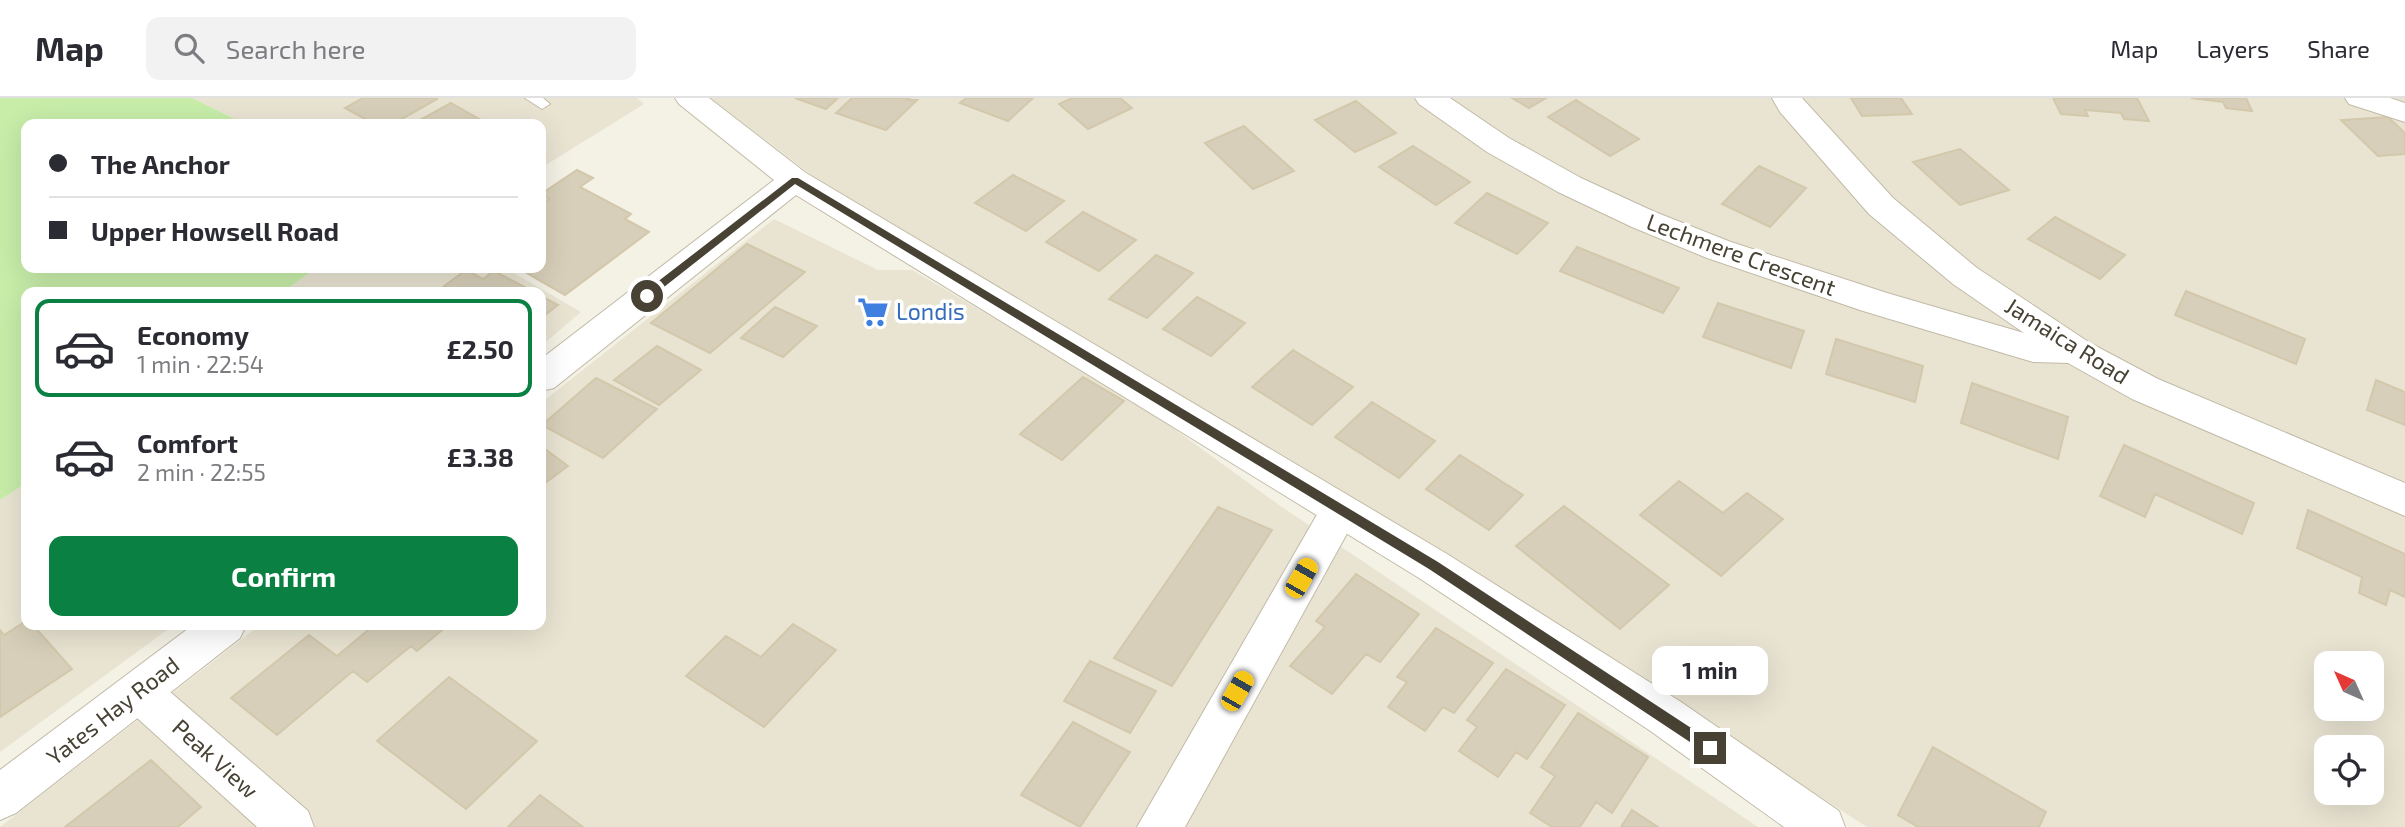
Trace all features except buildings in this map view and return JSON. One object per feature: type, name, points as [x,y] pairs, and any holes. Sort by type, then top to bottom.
[{"type":"street","points":[[690,98],[795,180],[1433,566],[1665,716],[1822,827]]},
{"type":"street","name":"Lechmere Crescent","points":[[1430,98],[1478,134],[1608,206],[1783,275],[2033,349],[2077,352]]},
{"type":"street","name":"Jamaica Road","points":[[1787,98],[1881,206],[1965,276],[2077,352],[2146,389],[2405,499]]},
{"type":"street","points":[[2360,98],[2405,113]]},
{"type":"street","points":[[546,374],[795,180]]},
{"type":"street","points":[[1160,827],[1340,510]]},
{"type":"street","name":"Yates Hay Road","points":[[0,798],[219,630]]},
{"type":"street","name":"Peak View","points":[[139,692],[291,827]]},
{"type":"shaded area","points":[[192,98],[637,98],[644,104],[546,165],[546,119],[235,119]]},
{"type":"shaded area","points":[[711,98],[2405,98],[2405,827],[1867,827],[1545,619],[831,190]]},
{"type":"shaded area","points":[[774,219],[878,270],[912,270],[1137,402],[1279,505],[1758,827],[0,827],[254,630],[546,630],[546,399]]},
{"type":"shaded area","points":[[309,273],[514,273],[538,287],[290,287]]},
{"type":"shaded area","points":[[546,292],[581,312],[546,342]]},
{"type":"shaded area","points":[[21,486],[21,630],[167,630],[0,752],[0,500]]},
{"type":"green space","points":[[0,98],[192,98],[235,119],[21,119],[21,273],[309,273],[290,287],[21,287],[21,486],[0,500]]},
{"type":"place","name":"Londis","points":[[873,312]]},
{"type":"route","points":[[647,296],[795,180],[1433,566],[1710,748]]}]
